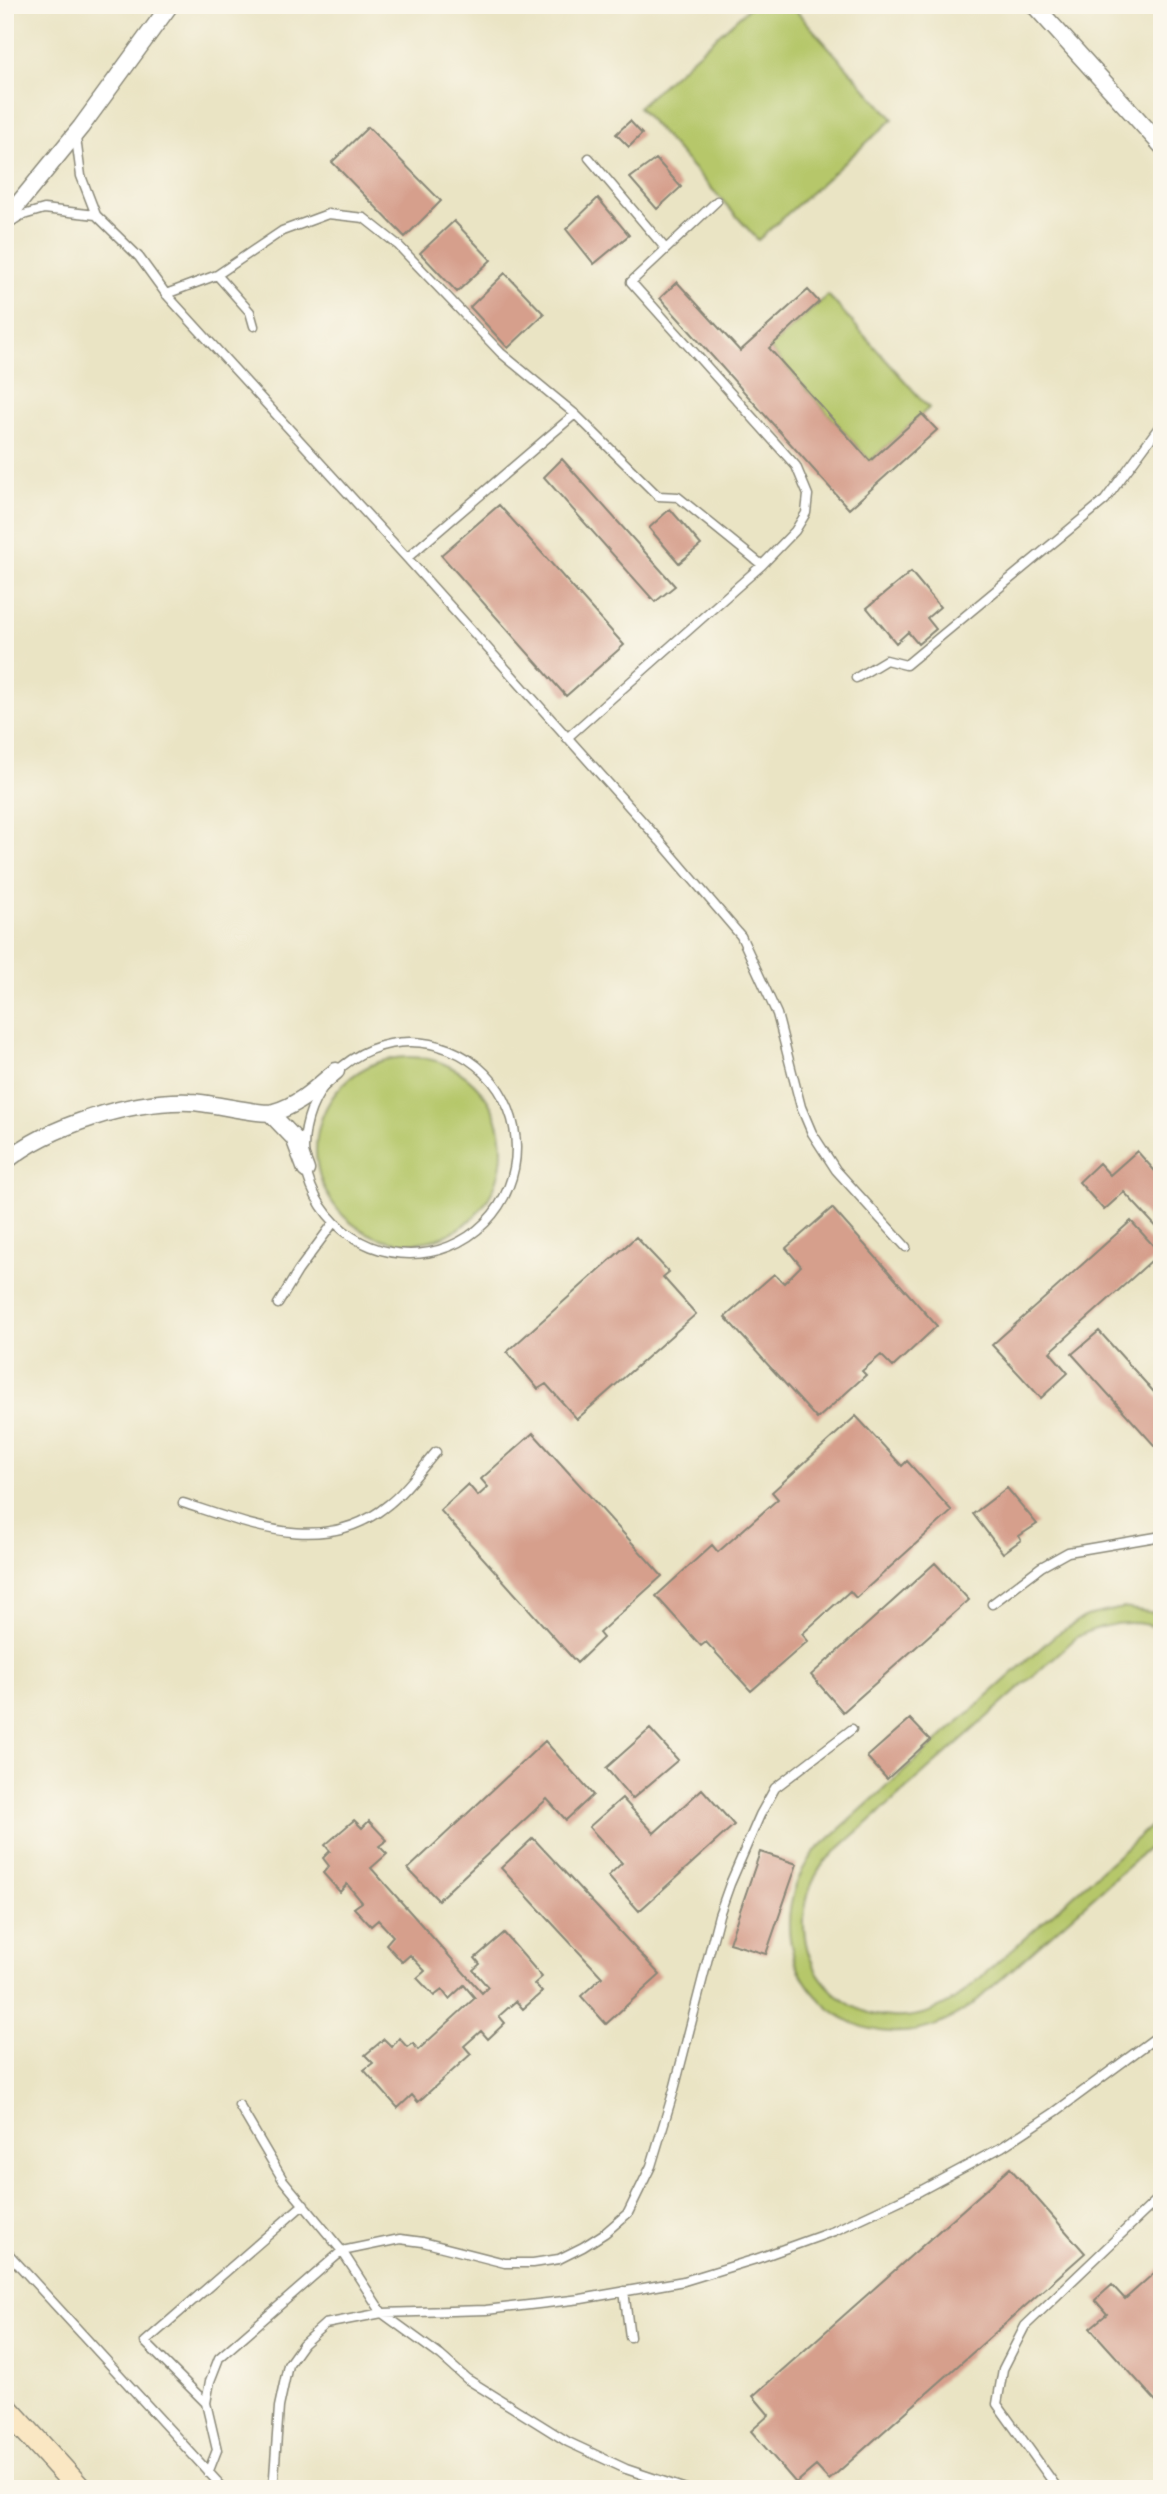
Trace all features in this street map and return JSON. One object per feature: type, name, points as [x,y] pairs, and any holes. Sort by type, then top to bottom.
[{"type":"street","points":[[5,220],[75,134],[170,5]]},
{"type":"street","points":[[1034,5],[1162,146]]},
{"type":"street","points":[[5,1162],[36,1142],[90,1118],[136,1106],[189,1102],[271,1114],[299,1103],[336,1071]]},
{"type":"street","points":[[271,1114],[294,1138],[306,1170]]},
{"type":"street","points":[[5,2407],[80,2489]]},
{"type":"lane","points":[[75,134],[81,176],[96,215],[139,257],[166,294],[407,558],[660,841],[741,936],[777,1014],[801,1107],[812,1133],[836,1170],[906,1247]]},
{"type":"lane","points":[[589,158],[665,248]]},
{"type":"lane","points":[[567,738],[762,565],[795,531],[806,513],[808,495],[796,466],[631,282],[717,201]]},
{"type":"lane","points":[[5,226],[20,216],[44,209],[71,210],[96,215]]},
{"type":"lane","points":[[166,294],[217,275],[282,230],[328,214],[364,218],[398,245],[501,353],[575,414],[658,496],[678,496],[762,565]]},
{"type":"lane","points":[[217,275],[250,312],[254,326]]},
{"type":"lane","points":[[407,558],[575,414]]},
{"type":"lane","points":[[856,678],[886,660],[906,665],[1018,573],[1105,500],[1162,423]]},
{"type":"lane","points":[[416,1042],[450,1049],[479,1068],[502,1096],[515,1132],[514,1170],[500,1205],[488,1220],[457,1243],[421,1254],[383,1251],[365,1244],[334,1222],[316,1198],[306,1170],[304,1143],[308,1116],[319,1092],[336,1071],[365,1052],[390,1044],[416,1042]]},
{"type":"lane","points":[[278,1304],[334,1222]]},
{"type":"lane","points":[[183,1503],[270,1529],[312,1534],[330,1533],[349,1528],[390,1503],[436,1452]]},
{"type":"lane","points":[[992,1604],[1041,1567],[1068,1552],[1162,1536]]},
{"type":"lane","points":[[208,2473],[217,2450],[206,2403],[210,2381],[219,2358],[342,2251],[400,2239],[423,2242],[505,2263],[533,2263],[559,2259],[583,2248],[605,2234],[628,2213],[651,2166],[674,2090],[719,1916],[760,1815],[775,1788],[852,1729]]},
{"type":"lane","points":[[271,2489],[279,2407],[289,2365],[303,2344],[325,2324],[382,2313],[486,2309],[581,2299],[684,2281],[756,2259],[834,2231],[920,2191],[1002,2147],[1086,2090],[1162,2033]]},
{"type":"lane","points":[[239,2105],[283,2180],[342,2251],[382,2313],[442,2356],[467,2379],[568,2442],[626,2469],[686,2489]]},
{"type":"lane","points":[[1058,2489],[997,2404],[1003,2370],[1025,2326],[1162,2196]]},
{"type":"lane","points":[[206,2403],[145,2342],[304,2204]]},
{"type":"lane","points":[[5,2250],[224,2489]]},
{"type":"lane","points":[[624,2291],[630,2337]]},
{"type":"green space","points":[[752,5],[791,5],[893,119],[758,240],[638,107]]},
{"type":"green space","points":[[828,295],[929,408],[870,461],[769,348]]},
{"type":"green space","points":[[409,1057],[445,1064],[475,1084],[495,1114],[502,1150],[495,1186],[475,1216],[445,1236],[409,1243],[373,1236],[343,1216],[323,1186],[316,1150],[323,1114],[343,1084],[373,1064]]},
{"type":"green space","points":[[1123,1608],[1162,1614],[1162,1629],[1140,1624],[1118,1624],[1097,1628],[1077,1637],[824,1862],[807,1899],[804,1934],[814,1966],[833,1991],[860,2009],[892,2017],[926,2013],[962,1994],[1162,1816],[1162,1836],[972,2005],[931,2027],[890,2032],[853,2023],[822,2002],[800,1972],[790,1936],[793,1895],[813,1853],[1054,1636],[1086,1616]]},
{"type":"building","points":[[630,121],[642,134],[629,147],[616,134]]},
{"type":"building","points":[[368,127],[441,201],[405,237],[332,162]]},
{"type":"building","points":[[656,159],[681,187],[657,209],[630,178]]},
{"type":"building","points":[[598,198],[629,235],[594,264],[566,229]]},
{"type":"building","points":[[454,221],[491,260],[457,292],[420,253]]},
{"type":"building","points":[[505,273],[544,314],[508,348],[470,307]]},
{"type":"building","points":[[677,282],[740,351],[808,290],[819,302],[769,348],[870,461],[922,414],[937,430],[849,509],[660,298]]},
{"type":"building","points":[[562,459],[675,586],[655,602],[544,477]]},
{"type":"building","points":[[499,505],[624,645],[566,696],[441,555]]},
{"type":"building","points":[[670,509],[701,545],[679,563],[649,528]]},
{"type":"building","points":[[911,572],[940,607],[927,618],[936,629],[918,644],[908,632],[896,643],[867,608]]},
{"type":"building","points":[[1137,1151],[1162,1179],[1162,1233],[1124,1192],[1104,1210],[1079,1182],[1099,1163],[1110,1175]]},
{"type":"building","points":[[832,1208],[937,1326],[893,1367],[881,1355],[862,1371],[866,1375],[817,1419],[725,1317],[774,1274],[784,1283],[801,1266],[786,1248]]},
{"type":"building","points":[[1131,1221],[1160,1253],[1050,1352],[1068,1373],[1041,1398],[992,1345]]},
{"type":"building","points":[[636,1237],[669,1272],[663,1277],[696,1314],[577,1419],[546,1384],[538,1389],[507,1352]]},
{"type":"building","points":[[1099,1331],[1162,1401],[1162,1454],[1072,1354]]},
{"type":"building","points":[[856,1416],[902,1466],[907,1461],[952,1511],[856,1598],[850,1591],[802,1634],[808,1641],[751,1691],[706,1642],[701,1646],[656,1596],[712,1545],[718,1552],[778,1499],[772,1492]]},
{"type":"building","points":[[533,1433],[662,1576],[599,1633],[603,1638],[577,1663],[440,1510],[468,1484],[478,1496],[488,1487],[481,1479]]},
{"type":"building","points":[[1007,1488],[1037,1524],[1019,1536],[1021,1540],[1003,1553],[973,1514]]},
{"type":"building","points":[[935,1563],[969,1600],[843,1712],[811,1675]]},
{"type":"building","points":[[910,1719],[930,1740],[887,1779],[867,1757]]},
{"type":"building","points":[[650,1729],[678,1760],[632,1799],[606,1768]]},
{"type":"building","points":[[545,1741],[593,1795],[566,1820],[547,1799],[438,1900],[408,1869]]},
{"type":"building","points":[[702,1789],[734,1825],[639,1911],[608,1876],[622,1863],[589,1827],[622,1798],[654,1833]]},
{"type":"building","points":[[354,1820],[362,1828],[369,1821],[387,1840],[379,1846],[387,1854],[371,1868],[482,1993],[488,1987],[473,1970],[480,1964],[475,1958],[504,1933],[542,1977],[534,1984],[542,1992],[523,2009],[516,2001],[499,2016],[505,2023],[488,2039],[481,2031],[464,2046],[471,2054],[418,2102],[412,2095],[398,2108],[364,2070],[373,2063],[365,2055],[384,2039],[392,2047],[399,2038],[407,2047],[413,2043],[418,2050],[475,1998],[464,1985],[449,1999],[442,1990],[434,1996],[417,1978],[425,1971],[410,1955],[402,1962],[386,1944],[393,1936],[378,1920],[371,1926],[354,1908],[362,1902],[347,1884],[340,1892],[323,1873],[329,1866],[323,1858],[330,1851],[325,1845]]},
{"type":"building","points":[[533,1838],[660,1975],[606,2024],[581,1996],[602,1977],[501,1868]]},
{"type":"building","points":[[760,1852],[797,1864],[766,1954],[729,1943]]},
{"type":"building","points":[[1010,2168],[1085,2253],[829,2480],[816,2466],[796,2483],[751,2431],[769,2415],[753,2396]]},
{"type":"building","points":[[1162,2266],[1162,2408],[1090,2328],[1107,2314],[1095,2300],[1112,2285],[1125,2299]]}]
